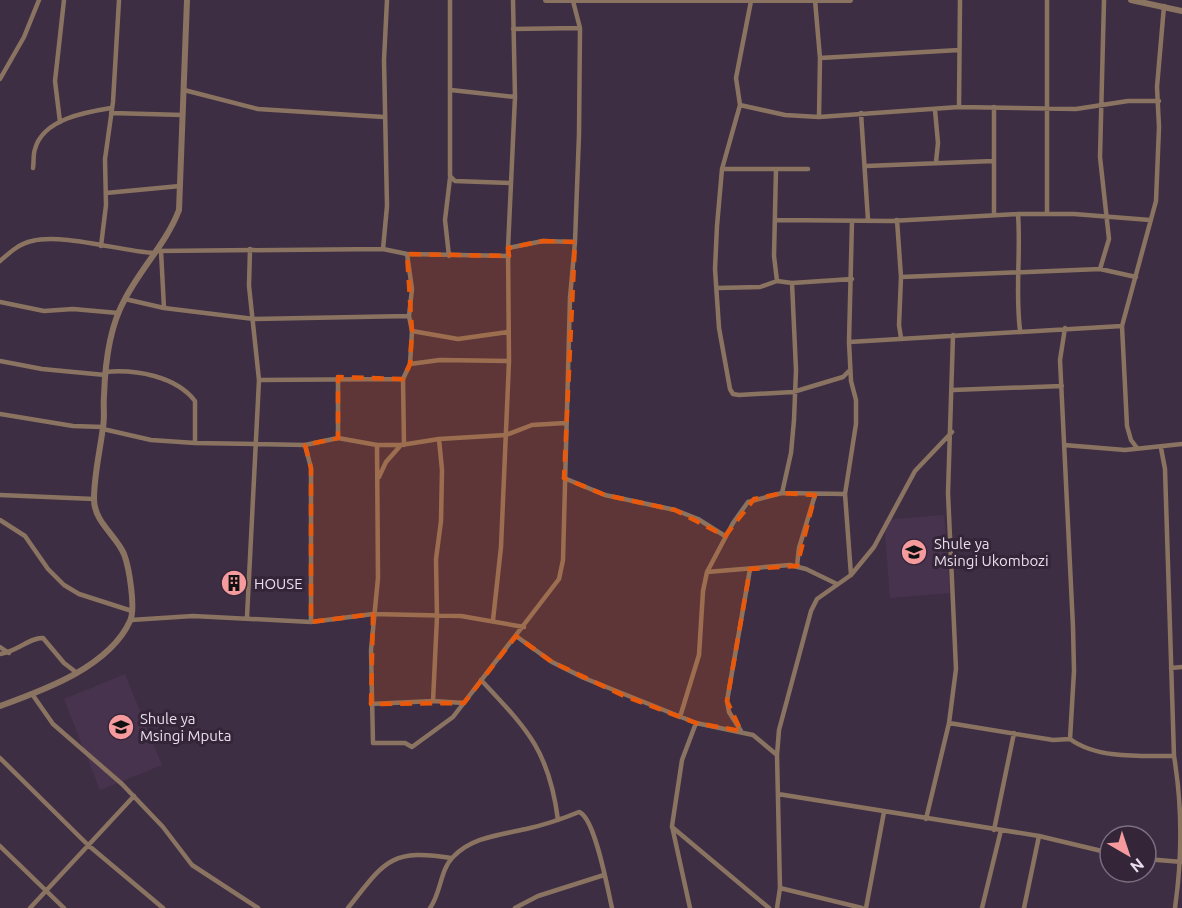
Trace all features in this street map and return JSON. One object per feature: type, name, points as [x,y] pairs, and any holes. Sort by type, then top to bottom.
[{"type":"street","points":[[0,79],[24,37],[39,0]]},
{"type":"street","points":[[60,122],[55,81],[64,0]]},
{"type":"street","points":[[101,246],[105,159],[119,0]]},
{"type":"street","points":[[0,706],[77,673],[110,647],[131,620],[132,611],[124,554],[101,520],[94,499],[103,428],[105,374],[118,313],[176,219],[181,186],[187,0]]},
{"type":"street","points":[[383,249],[387,206],[384,117],[387,0]]},
{"type":"street","points":[[449,256],[446,220],[450,178],[452,90],[450,0]]},
{"type":"street","points":[[494,620],[501,547],[509,361],[508,249],[515,97],[513,0]]},
{"type":"street","points":[[546,0],[850,0]]},
{"type":"street","points":[[815,0],[820,58],[819,117]]},
{"type":"street","points":[[959,107],[960,0]]},
{"type":"street","points":[[1047,0],[1047,214]]},
{"type":"street","points":[[1101,269],[1109,239],[1100,157],[1104,0]]},
{"type":"street","points":[[1131,0],[1182,11]]},
{"type":"street","points":[[377,445],[378,578],[373,614],[371,704],[373,743],[405,743],[412,747],[440,729],[464,703],[559,579],[563,560],[565,423],[570,298],[575,243],[580,28],[573,1]]},
{"type":"street","points":[[755,1],[736,78],[740,105],[722,169],[717,226],[719,328],[731,392],[739,395],[794,392],[843,377],[850,370]]},
{"type":"street","points":[[1137,448],[1131,440],[1127,426],[1122,326],[1146,246],[1156,201],[1159,100],[1156,87],[1164,6]]},
{"type":"street","points":[[513,29],[580,28]]},
{"type":"street","points":[[820,58],[959,50]]},
{"type":"street","points":[[184,90],[266,111],[384,117]]},
{"type":"street","points":[[452,90],[515,97]]},
{"type":"street","points":[[740,105],[785,116],[819,117],[959,107],[1076,108],[1159,100]]},
{"type":"street","points":[[993,215],[994,107]]},
{"type":"street","points":[[935,110],[938,143],[936,162]]},
{"type":"street","points":[[33,168],[38,142],[60,122],[89,111],[183,115]]},
{"type":"street","points":[[861,113],[868,220]]},
{"type":"street","points":[[866,166],[993,161]]},
{"type":"street","points":[[722,169],[808,169]]},
{"type":"street","points":[[776,169],[774,256],[777,281]]},
{"type":"street","points":[[450,178],[463,182],[510,183]]},
{"type":"street","points":[[105,193],[181,186]]},
{"type":"street","points":[[1018,214],[1016,286],[1020,330]]},
{"type":"street","points":[[776,220],[852,221],[1047,214],[1150,220]]},
{"type":"street","points":[[897,220],[901,277],[898,325],[901,338]]},
{"type":"street","points":[[851,575],[845,494],[856,424],[856,400],[850,370],[849,342],[852,221]]},
{"type":"street","points":[[0,261],[29,241],[50,240],[157,252],[383,249],[407,254],[509,256]]},
{"type":"street","points":[[508,249],[543,241],[575,243]]},
{"type":"street","points":[[247,617],[259,380],[249,286],[250,249]]},
{"type":"street","points":[[157,252],[164,308]]},
{"type":"street","points":[[377,486],[382,468],[402,445],[403,379],[410,364],[412,331],[409,316],[412,289],[407,254]]},
{"type":"street","points":[[901,277],[1101,269],[1136,277]]},
{"type":"street","points":[[717,288],[760,286],[777,281],[792,283],[852,279]]},
{"type":"street","points":[[782,493],[792,453],[796,370],[792,283]]},
{"type":"street","points":[[125,299],[164,308],[254,319],[409,316]]},
{"type":"street","points":[[0,302],[44,311],[73,309],[118,313]]},
{"type":"street","points":[[849,342],[1020,330],[1122,326]]},
{"type":"street","points":[[1065,328],[1060,360],[1074,636],[1070,739]]},
{"type":"street","points":[[412,331],[458,339],[508,332]]},
{"type":"street","points":[[926,819],[949,723],[956,669],[948,493],[952,432],[953,335]]},
{"type":"street","points":[[410,364],[440,360],[509,361]]},
{"type":"street","points":[[0,362],[42,369],[105,374],[129,370],[181,386],[195,401],[195,443]]},
{"type":"street","points":[[338,378],[338,438]]},
{"type":"street","points":[[259,380],[403,379]]},
{"type":"street","points":[[953,390],[1062,386]]},
{"type":"street","points":[[0,414],[73,426],[103,428],[152,440],[305,445],[338,438],[377,445],[402,445],[439,439],[506,435],[532,425],[565,423]]},
{"type":"street","points":[[777,908],[780,888],[777,755],[784,702],[811,610],[817,599],[851,575],[874,547],[915,471],[952,432]]},
{"type":"street","points":[[433,701],[437,617],[436,559],[441,521],[442,470],[439,439]]},
{"type":"street","points":[[1064,445],[1098,449],[1161,448],[1182,444]]},
{"type":"street","points":[[305,445],[311,468],[311,622]]},
{"type":"street","points":[[1161,448],[1165,470],[1174,756],[1179,786],[1180,862],[1175,908]]},
{"type":"street","points":[[564,478],[605,495],[675,510],[698,519],[725,536]]},
{"type":"street","points":[[680,717],[699,655],[703,591],[707,572],[725,536],[748,502],[782,493],[845,494]]},
{"type":"street","points":[[0,495],[94,499]]},
{"type":"street","points":[[797,566],[799,548],[814,495]]},
{"type":"street","points":[[0,520],[25,536],[48,569],[64,585],[79,594],[132,611]]},
{"type":"street","points":[[707,572],[797,566],[837,584]]},
{"type":"street","points":[[741,731],[729,712],[727,701],[750,568]]},
{"type":"street","points":[[131,620],[193,616],[311,622],[373,614],[461,616],[524,627]]},
{"type":"street","points":[[516,636],[552,662],[584,678],[696,723],[753,735],[777,755]]},
{"type":"street","points":[[0,654],[9,653],[38,638],[43,638],[64,663],[77,673]]},
{"type":"street","points":[[0,647],[9,653]]},
{"type":"street","points":[[1171,668],[1182,667]]},
{"type":"street","points":[[481,680],[536,743],[550,778],[558,820]]},
{"type":"street","points":[[32,694],[53,724],[134,796],[163,826],[192,865],[258,908]]},
{"type":"street","points":[[371,704],[433,701],[464,703]]},
{"type":"street","points":[[690,908],[672,826],[682,760],[696,723]]},
{"type":"street","points":[[949,723],[1053,740],[1070,739],[1080,745],[1110,753],[1174,756]]},
{"type":"street","points":[[994,830],[1014,733]]},
{"type":"street","points":[[0,758],[87,845],[163,908]]},
{"type":"street","points":[[778,794],[1039,836],[1098,850]]},
{"type":"street","points":[[30,908],[134,796]]},
{"type":"street","points":[[780,888],[850,907],[864,908],[884,812]]},
{"type":"street","points":[[430,908],[451,858],[462,849],[487,837],[584,813],[597,846],[612,908]]},
{"type":"street","points":[[672,826],[769,908]]},
{"type":"street","points":[[982,908],[1001,830]]},
{"type":"street","points":[[1024,908],[1039,836]]},
{"type":"street","points":[[0,846],[64,908]]},
{"type":"street","points":[[348,908],[383,865],[393,858],[418,855],[451,858]]},
{"type":"street","points":[[1158,860],[1180,862]]},
{"type":"street","points":[[515,908],[538,896],[604,875]]},
{"type":"highlighted area","points":[[543,241],[575,242],[564,478],[605,495],[675,510],[725,536],[754,499],[782,493],[815,495],[797,566],[750,569],[727,701],[741,731],[696,723],[622,695],[552,662],[516,636],[464,703],[371,704],[373,614],[311,622],[311,468],[305,445],[338,438],[338,377],[403,379],[410,364],[412,331],[407,254],[509,256],[508,248]]},
{"type":"shaded area","points":[[944,515],[950,593],[890,598],[884,520]]},
{"type":"shaded area","points":[[125,674],[162,765],[100,790],[64,699]]},
{"type":"place","name":"Shule ya Msingi Ukombozi","points":[[914,552]]},
{"type":"place","name":"HOUSE","points":[[234,583]]},
{"type":"place","name":"Shule ya Msingi Mputa","points":[[121,727]]}]
